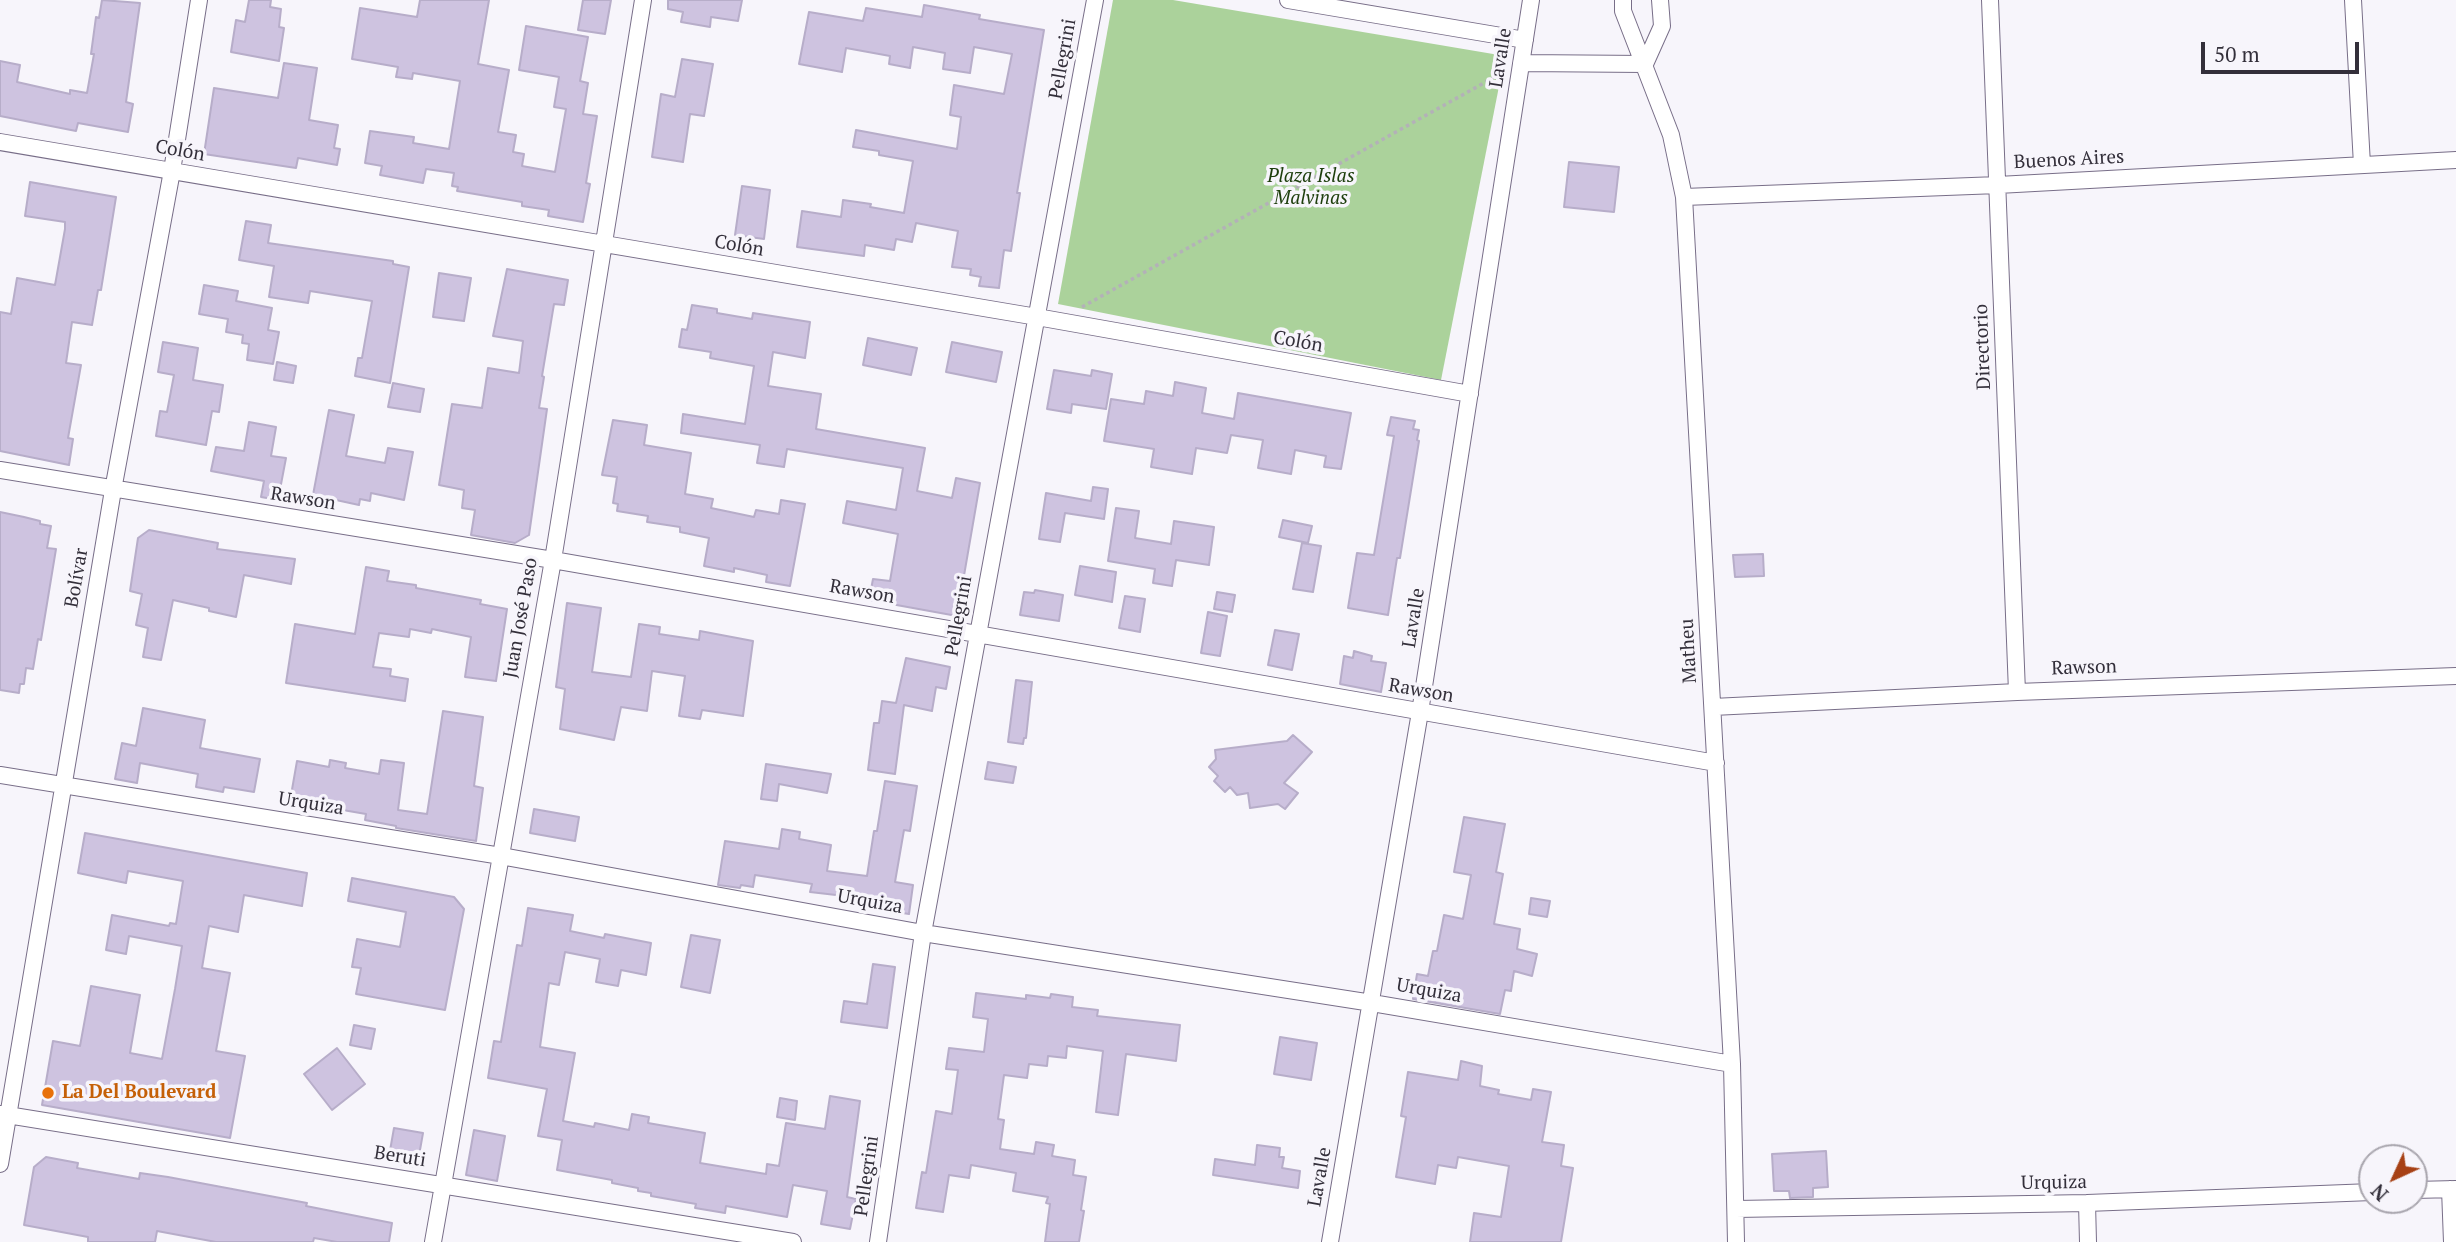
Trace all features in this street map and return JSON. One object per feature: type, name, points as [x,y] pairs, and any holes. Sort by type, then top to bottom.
[{"type":"street","name":"Bolívar","points":[[0,1164],[4,1114],[200,0]]},
{"type":"street","name":"Juan José Paso","points":[[433,1242],[553,560],[643,0]]},
{"type":"street","name":"Pellegrini","points":[[878,1242],[923,933],[1095,0]]},
{"type":"street","points":[[1288,0],[1525,40]]},
{"type":"street","name":"Lavalle","points":[[1330,1242],[1420,712],[1531,0]]},
{"type":"street","name":"Matheu","points":[[1623,0],[1623,11],[1671,135],[1684,197],[1732,1064],[1736,1242]]},
{"type":"street","points":[[1521,63],[1645,64],[1662,26],[1660,0]]},
{"type":"street","name":"Directorio","points":[[1990,0],[2017,692]]},
{"type":"street","points":[[2353,0],[2362,165]]},
{"type":"street","name":"Colón","points":[[0,142],[1037,317],[1470,394]]},
{"type":"street","name":"Buenos Aires","points":[[1684,197],[1998,186],[2456,160]]},
{"type":"street","name":"Rawson","points":[[0,470],[553,560],[1716,763]]},
{"type":"street","name":"Rawson","points":[[1713,708],[2017,692],[2456,676]]},
{"type":"street","name":"Urquiza","points":[[0,775],[501,856],[923,933],[1372,1003],[1732,1064]]},
{"type":"street","name":"Beruti","points":[[4,1114],[793,1242]]},
{"type":"street","points":[[2428,1190],[2453,1189],[2452,1242]]},
{"type":"street","name":"Urquiza","points":[[1736,1209],[2087,1203],[2358,1193]]},
{"type":"street","points":[[2087,1203],[2088,1242]]},
{"type":"path","points":[[1056,321],[1521,63]]},
{"type":"green space","name":"Plaza Islas Malvinas","points":[[1113,0],[1173,0],[1505,56],[1441,380],[1058,304]]},
{"type":"building","points":[[102,0],[140,3],[126,102],[133,104],[128,132],[78,123],[76,131],[0,116],[0,61],[20,65],[17,82],[70,94],[70,90],[87,93],[94,54],[91,54],[96,17],[99,18]]},
{"type":"building","points":[[249,0],[271,0],[270,7],[281,9],[279,27],[284,28],[279,61],[231,52],[236,20],[245,22]]},
{"type":"building","points":[[420,0],[489,0],[478,64],[509,70],[498,132],[516,135],[513,152],[524,154],[522,166],[555,172],[566,109],[554,107],[559,77],[519,70],[526,26],[588,37],[580,81],[588,83],[583,114],[597,116],[586,183],[590,184],[583,222],[548,216],[549,210],[522,206],[522,202],[457,191],[458,187],[452,186],[454,173],[426,169],[423,183],[380,175],[382,166],[365,163],[370,131],[414,137],[413,143],[449,149],[460,81],[413,73],[412,79],[396,77],[398,67],[352,59],[360,8],[417,17]]},
{"type":"building","points":[[583,0],[611,0],[605,34],[578,30]]},
{"type":"building","points":[[668,0],[742,0],[738,21],[711,17],[710,27],[681,22],[683,12],[668,9]]},
{"type":"building","points":[[924,5],[980,15],[979,19],[1044,30],[1017,193],[1020,193],[1011,251],[1004,250],[999,288],[979,286],[981,277],[970,275],[971,269],[952,267],[958,231],[916,223],[912,242],[896,239],[894,250],[865,245],[864,256],[797,247],[802,211],[841,217],[843,200],[904,213],[913,161],[853,147],[856,130],[957,149],[961,117],[950,115],[954,85],[1004,94],[1012,54],[974,47],[970,73],[943,69],[945,53],[913,47],[910,68],[889,64],[890,56],[846,48],[842,72],[799,64],[809,12],[863,21],[866,8],[922,17]]},
{"type":"building","points":[[682,59],[713,64],[704,116],[690,114],[683,162],[652,157],[661,94],[675,97]]},
{"type":"building","points":[[284,63],[317,68],[309,120],[338,125],[334,148],[340,149],[337,165],[298,158],[296,168],[204,154],[214,88],[278,98]]},
{"type":"building","points":[[1569,162],[1619,167],[1614,212],[1564,207]]},
{"type":"building","points":[[30,182],[116,197],[101,290],[98,290],[92,325],[72,322],[66,363],[81,365],[68,438],[73,439],[69,465],[0,451],[0,312],[11,314],[17,278],[55,285],[65,229],[65,222],[25,216]]},
{"type":"building","points":[[742,186],[770,190],[764,239],[735,235]]},
{"type":"building","points":[[246,221],[271,225],[268,243],[393,261],[393,264],[409,267],[390,383],[355,376],[358,358],[362,358],[372,301],[310,291],[308,303],[269,297],[274,266],[239,260]]},
{"type":"building","points":[[507,269],[568,280],[564,305],[554,304],[542,376],[539,408],[547,409],[529,535],[515,543],[471,535],[475,510],[462,508],[464,490],[439,485],[452,404],[482,408],[488,368],[519,373],[523,341],[493,336]]},
{"type":"building","points":[[439,273],[471,278],[464,321],[433,317]]},
{"type":"building","points":[[204,285],[238,291],[236,301],[272,308],[268,330],[279,332],[273,364],[247,360],[249,344],[242,343],[243,335],[226,332],[228,319],[199,314]]},
{"type":"building","points":[[692,305],[717,309],[717,313],[752,319],[753,313],[810,322],[805,358],[773,352],[768,386],[821,394],[816,429],[925,448],[917,491],[952,498],[956,478],[980,483],[957,616],[869,600],[873,579],[890,581],[898,534],[843,523],[847,501],[896,510],[903,468],[787,449],[784,467],[757,463],[760,445],[681,433],[683,414],[745,424],[754,366],[710,358],[711,352],[679,347],[682,329],[687,330]]},
{"type":"building","points":[[868,338],[917,348],[911,375],[863,365]]},
{"type":"building","points":[[163,342],[198,348],[193,380],[223,385],[219,412],[212,411],[206,445],[156,436],[160,411],[167,412],[174,375],[158,372]]},
{"type":"building","points":[[952,342],[1002,352],[996,382],[946,372]]},
{"type":"building","points":[[277,362],[296,366],[293,383],[274,380]]},
{"type":"building","points":[[1054,370],[1091,376],[1092,370],[1112,374],[1106,409],[1072,404],[1071,413],[1047,409]]},
{"type":"building","points":[[1175,382],[1206,388],[1202,413],[1234,419],[1238,393],[1351,413],[1341,469],[1324,467],[1326,456],[1295,450],[1291,474],[1258,468],[1263,440],[1231,435],[1227,453],[1196,448],[1192,474],[1151,467],[1154,449],[1104,441],[1111,399],[1144,404],[1146,391],[1173,396]]},
{"type":"building","points":[[393,383],[424,389],[420,412],[388,407]]},
{"type":"building","points":[[329,410],[354,415],[346,456],[385,463],[388,448],[413,452],[404,500],[371,493],[370,501],[360,499],[359,505],[313,495]]},
{"type":"building","points":[[1391,417],[1415,421],[1413,429],[1419,430],[1419,441],[1388,615],[1348,608],[1357,553],[1374,555],[1394,436],[1387,435]]},
{"type":"building","points":[[613,420],[647,425],[644,445],[691,453],[685,494],[713,499],[711,508],[754,517],[756,510],[779,514],[781,500],[805,504],[790,586],[766,582],[767,575],[734,568],[734,572],[704,566],[709,538],[680,532],[680,527],[647,522],[648,516],[617,511],[618,504],[613,503],[617,477],[602,475]]},
{"type":"building","points":[[249,422],[276,427],[271,456],[286,458],[278,500],[261,497],[264,481],[211,471],[216,447],[244,451]]},
{"type":"building","points":[[1093,487],[1108,489],[1104,519],[1065,513],[1060,542],[1039,539],[1046,493],[1091,501]]},
{"type":"building","points":[[1116,508],[1139,511],[1135,538],[1171,544],[1174,521],[1214,527],[1209,565],[1176,560],[1172,586],[1153,583],[1155,569],[1108,561]]},
{"type":"building","points":[[0,512],[51,526],[47,548],[56,549],[41,640],[38,639],[33,669],[26,668],[24,684],[20,684],[19,693],[0,690]]},
{"type":"building","points":[[1283,520],[1312,526],[1308,543],[1279,537]]},
{"type":"building","points":[[149,530],[218,543],[217,549],[295,559],[291,584],[244,575],[236,617],[173,600],[161,660],[143,657],[148,628],[136,625],[142,594],[130,591],[138,538]]},
{"type":"building","points":[[1302,543],[1321,546],[1313,592],[1293,589]]},
{"type":"building","points":[[1763,554],[1764,576],[1735,577],[1733,555]]},
{"type":"building","points":[[1080,566],[1116,572],[1112,602],[1075,595]]},
{"type":"building","points":[[366,567],[389,571],[387,581],[481,600],[480,604],[507,609],[496,681],[465,677],[471,637],[432,629],[431,633],[410,629],[409,637],[379,633],[373,667],[391,669],[390,676],[408,679],[405,701],[286,683],[295,624],[355,634]]},
{"type":"building","points":[[1035,590],[1063,595],[1059,621],[1020,615],[1024,592],[1034,593]]},
{"type":"building","points":[[1217,592],[1235,595],[1232,612],[1214,609]]},
{"type":"building","points":[[1125,596],[1145,599],[1140,632],[1119,628]]},
{"type":"building","points":[[567,603],[601,608],[592,672],[631,677],[639,624],[660,627],[659,634],[699,640],[700,631],[753,641],[743,716],[702,710],[700,719],[679,716],[685,676],[652,671],[647,711],[621,707],[614,740],[560,729],[565,689],[556,687]]},
{"type":"building","points":[[1208,612],[1227,616],[1220,656],[1201,653]]},
{"type":"building","points":[[1275,630],[1299,634],[1292,670],[1268,665]]},
{"type":"building","points":[[1354,651],[1372,656],[1371,661],[1386,663],[1381,692],[1340,684],[1344,656],[1353,658]]},
{"type":"building","points":[[906,658],[950,667],[946,689],[936,687],[932,711],[904,705],[895,774],[868,770],[874,723],[879,723],[882,701],[896,703]]},
{"type":"building","points":[[1016,680],[1032,682],[1026,738],[1023,744],[1008,742]]},
{"type":"building","points":[[143,708],[205,720],[200,748],[260,759],[254,792],[224,787],[223,792],[196,787],[198,774],[140,763],[137,783],[115,779],[122,743],[136,746]]},
{"type":"building","points":[[443,711],[483,717],[474,786],[483,788],[476,841],[396,828],[365,820],[366,814],[290,801],[297,761],[329,767],[330,760],[346,763],[345,768],[379,774],[381,760],[404,763],[398,810],[427,814]]},
{"type":"building","points":[[1293,735],[1312,752],[1284,783],[1298,793],[1285,809],[1278,804],[1250,808],[1248,793],[1237,795],[1230,787],[1225,792],[1214,781],[1218,776],[1209,767],[1216,759],[1215,750],[1287,741]]},
{"type":"building","points":[[988,762],[1016,767],[1013,783],[985,779]]},
{"type":"building","points":[[766,764],[831,774],[827,793],[779,784],[777,801],[761,799]]},
{"type":"building","points":[[885,781],[917,786],[910,831],[904,830],[895,882],[913,885],[909,914],[890,911],[891,907],[862,903],[862,898],[810,892],[812,884],[755,875],[753,887],[718,885],[725,841],[779,849],[782,829],[800,832],[799,839],[831,845],[827,871],[867,876]]},
{"type":"building","points":[[534,809],[579,817],[575,841],[530,833]]},
{"type":"building","points":[[1464,817],[1505,824],[1496,872],[1503,874],[1494,924],[1520,929],[1517,949],[1537,954],[1532,976],[1514,971],[1511,991],[1505,990],[1500,1014],[1413,999],[1417,974],[1428,976],[1433,951],[1437,951],[1444,915],[1463,919],[1471,875],[1454,872]]},
{"type":"building","points":[[85,833],[307,873],[302,906],[244,895],[238,932],[209,926],[202,968],[230,973],[216,1051],[245,1056],[230,1138],[42,1105],[53,1041],[80,1046],[91,986],[140,995],[130,1053],[162,1059],[182,946],[129,936],[126,954],[106,950],[112,915],[169,926],[170,923],[176,924],[183,881],[128,871],[126,883],[78,873]]},
{"type":"building","points":[[352,878],[454,897],[464,909],[445,1010],[356,994],[361,968],[352,967],[357,939],[400,947],[406,912],[348,901]]},
{"type":"building","points":[[1531,898],[1550,901],[1547,917],[1529,914]]},
{"type":"building","points":[[528,908],[573,915],[570,931],[604,938],[605,934],[651,943],[646,975],[621,970],[618,986],[596,982],[600,959],[565,952],[559,985],[549,983],[540,1047],[575,1053],[563,1121],[594,1127],[595,1123],[629,1130],[632,1114],[649,1117],[648,1123],[705,1133],[700,1163],[766,1174],[767,1164],[779,1166],[786,1123],[825,1129],[830,1096],[860,1101],[847,1197],[856,1199],[850,1229],[821,1224],[827,1191],[793,1185],[787,1217],[726,1206],[725,1213],[695,1208],[696,1204],[651,1196],[651,1193],[638,1191],[638,1188],[612,1183],[612,1180],[557,1170],[562,1140],[538,1136],[547,1089],[488,1078],[494,1041],[501,1042],[517,945],[522,946]]},
{"type":"building","points":[[691,935],[720,940],[710,993],[681,987]]},
{"type":"building","points":[[873,964],[895,967],[887,1028],[841,1022],[844,1001],[867,1004]]},
{"type":"building","points":[[976,993],[1026,999],[1026,995],[1073,997],[1072,1007],[1098,1010],[1097,1016],[1180,1025],[1176,1061],[1126,1054],[1118,1115],[1096,1112],[1103,1051],[1067,1046],[1066,1058],[1048,1056],[1047,1066],[1029,1064],[1027,1078],[1004,1075],[998,1119],[1004,1120],[1000,1149],[1034,1154],[1036,1142],[1054,1145],[1052,1156],[1075,1160],[1073,1175],[1086,1177],[1079,1242],[1045,1242],[1050,1204],[1046,1203],[1048,1197],[1013,1191],[1016,1173],[971,1165],[969,1178],[949,1175],[943,1212],[916,1208],[922,1172],[926,1173],[936,1111],[952,1114],[958,1070],[946,1069],[949,1048],[984,1052],[988,1019],[973,1017]]},
{"type":"building","points":[[354,1025],[375,1029],[371,1049],[350,1045]]},
{"type":"building","points":[[1280,1037],[1317,1043],[1311,1080],[1274,1074]]},
{"type":"building","points":[[337,1048],[365,1084],[332,1110],[304,1074]]},
{"type":"building","points":[[1461,1061],[1482,1066],[1480,1086],[1499,1090],[1498,1094],[1531,1100],[1533,1089],[1551,1092],[1542,1142],[1564,1145],[1561,1166],[1573,1168],[1561,1242],[1470,1242],[1474,1213],[1501,1217],[1509,1166],[1458,1157],[1456,1168],[1438,1165],[1435,1184],[1396,1177],[1406,1117],[1401,1116],[1408,1072],[1458,1080]]},
{"type":"building","points":[[780,1098],[797,1101],[795,1120],[777,1117]]},
{"type":"building","points":[[394,1128],[423,1133],[417,1167],[388,1162]]},
{"type":"building","points":[[474,1130],[505,1136],[497,1181],[466,1175]]},
{"type":"building","points":[[1257,1145],[1280,1148],[1279,1157],[1284,1157],[1282,1168],[1300,1171],[1298,1188],[1213,1175],[1215,1159],[1255,1165]]},
{"type":"building","points":[[1826,1151],[1828,1187],[1813,1188],[1813,1197],[1790,1198],[1789,1191],[1774,1191],[1772,1154]]},
{"type":"building","points":[[46,1157],[78,1163],[77,1168],[139,1179],[140,1173],[168,1177],[307,1203],[306,1206],[392,1223],[389,1242],[337,1242],[314,1238],[313,1242],[216,1242],[157,1231],[155,1242],[88,1242],[88,1237],[24,1225],[34,1167]]},
{"type":"place","name":"La Del Boulevard","points":[[48,1093]]}]
